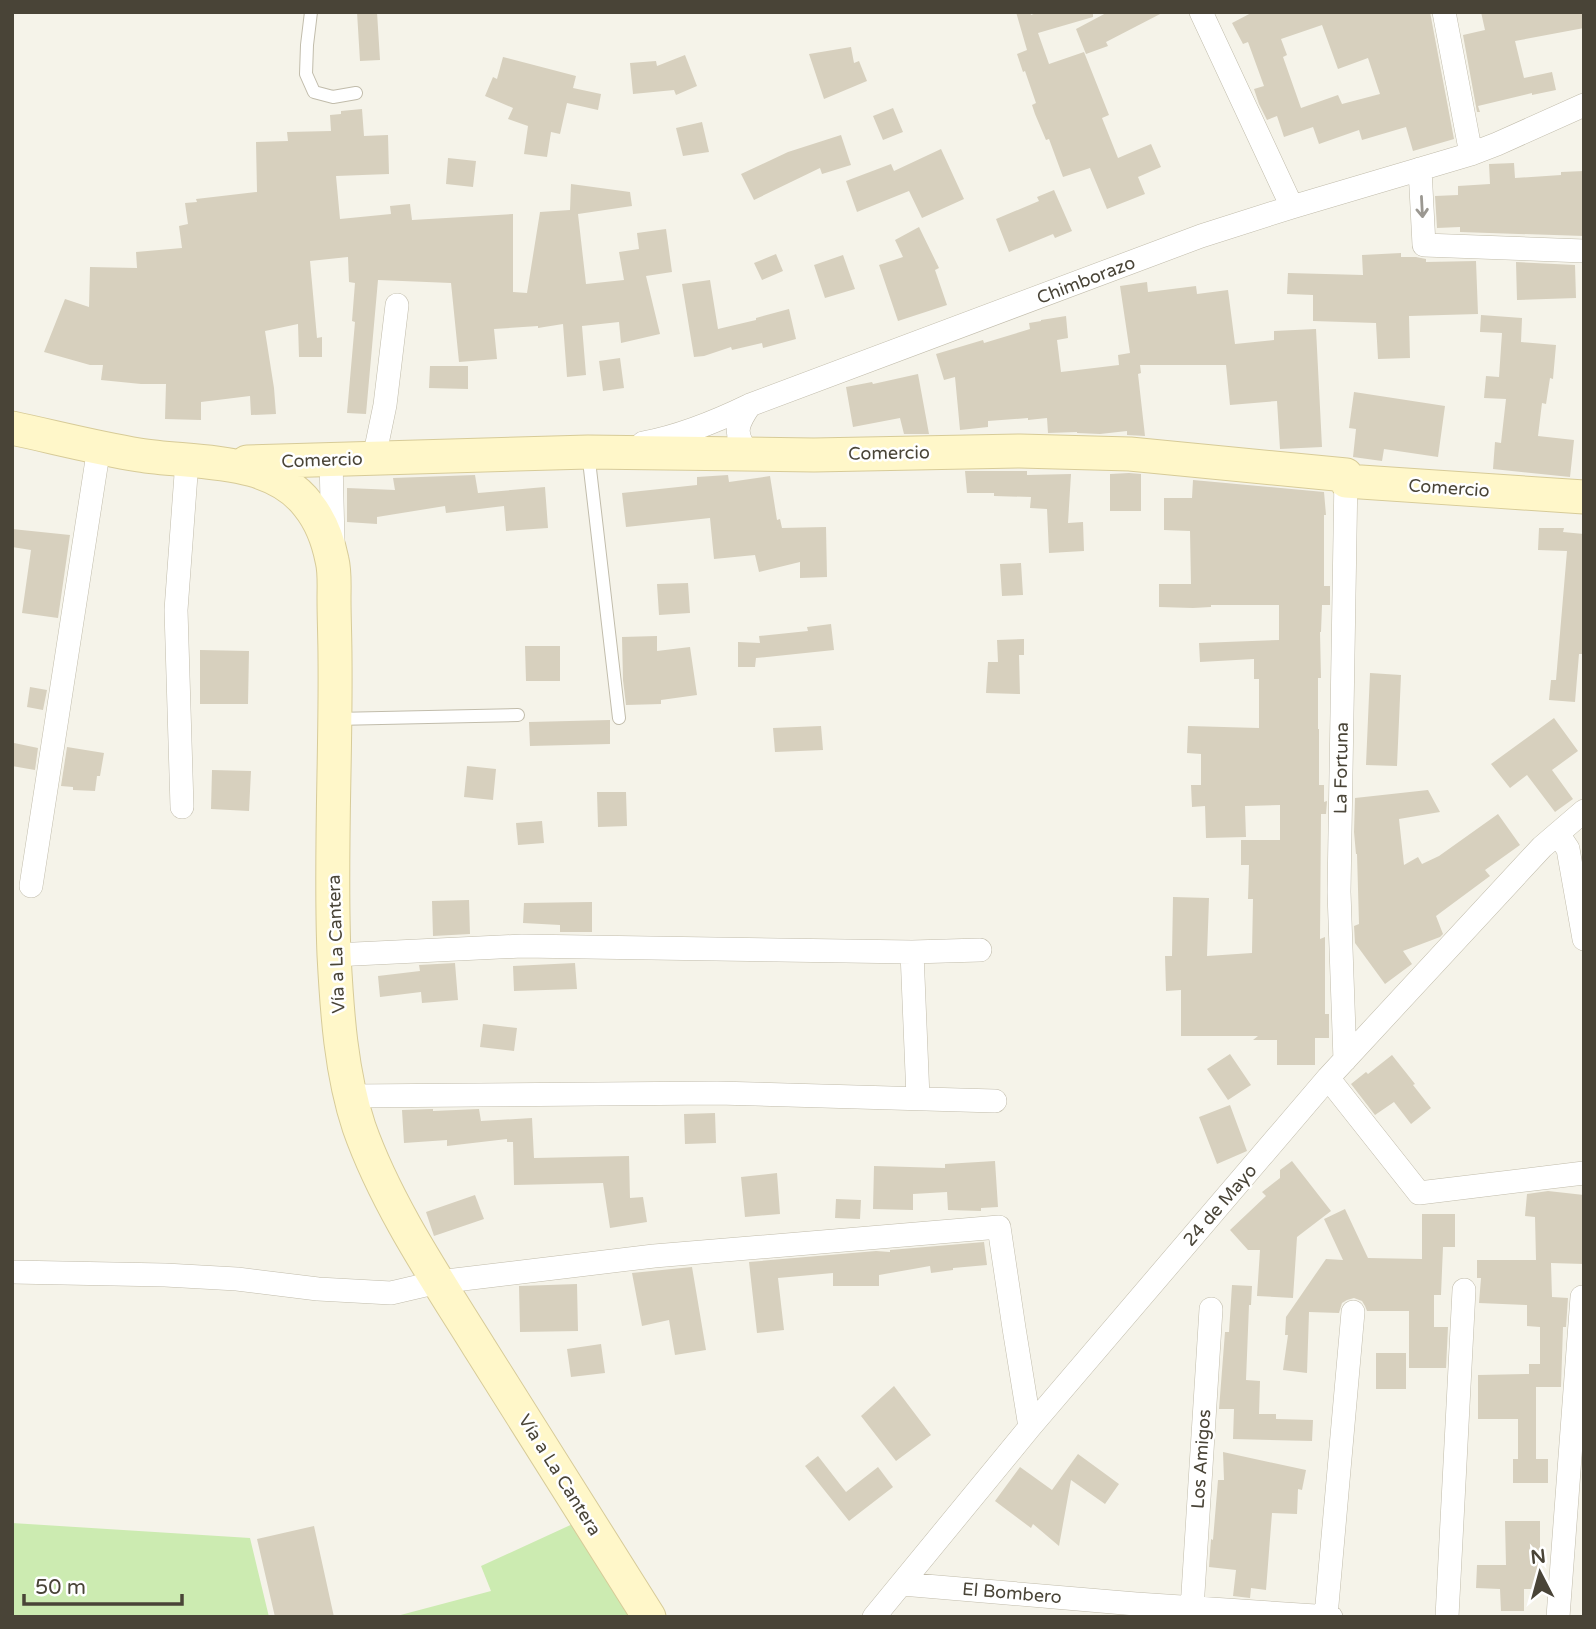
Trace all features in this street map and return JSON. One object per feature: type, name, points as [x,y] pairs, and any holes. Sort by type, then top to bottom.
[{"type":"main road","name":"Vía a La Cantera","points":[[12,428],[137,455],[253,470],[272,476],[300,495],[319,522],[334,565],[333,885],[338,1020],[358,1124],[379,1174],[438,1282],[649,1617]]},
{"type":"main road","name":"Comercio","points":[[187,461],[256,462],[588,452],[814,455],[992,451],[1130,454],[1346,478],[1584,497]]},
{"type":"street","points":[[1201,12],[1292,207]]},
{"type":"street","points":[[1444,12],[1471,154]]},
{"type":"street","name":"Chimborazo","points":[[588,452],[666,439],[695,430],[750,405],[1201,236],[1471,154],[1584,105]]},
{"type":"street","points":[[1420,169],[1424,245],[1584,251]]},
{"type":"street","points":[[374,458],[385,405],[397,305]]},
{"type":"street","points":[[748,454],[738,438],[738,428],[750,405]]},
{"type":"street","points":[[31,886],[99,447]]},
{"type":"street","points":[[331,460],[334,565]]},
{"type":"street","points":[[181,807],[176,610],[187,461]]},
{"type":"street","name":"La Fortuna","points":[[1345,1060],[1339,891],[1346,478]]},
{"type":"street","name":"24 de Mayo","points":[[874,1617],[1030,1427],[1328,1078],[1542,847],[1570,843],[1584,811]]},
{"type":"street","points":[[1570,843],[1584,939]]},
{"type":"street","points":[[334,955],[522,946],[912,952],[980,950]]},
{"type":"street","points":[[912,952],[918,1098]]},
{"type":"street","points":[[1328,1078],[1419,1193],[1584,1173]]},
{"type":"street","points":[[351,1097],[717,1093],[995,1101]]},
{"type":"street","points":[[12,1272],[165,1275],[391,1293],[438,1282],[654,1256],[999,1227],[1030,1427]]},
{"type":"street","points":[[1447,1617],[1464,1290]]},
{"type":"street","points":[[1558,1617],[1582,1297]]},
{"type":"street","name":"Los Amigos","points":[[1192,1609],[1211,1309]]},
{"type":"street","points":[[1325,1616],[1353,1312]]},
{"type":"street","name":"El Bombero","points":[[902,1584],[1134,1611],[1192,1609],[1331,1617]]},
{"type":"lane","points":[[311,12],[306,74],[314,92],[332,97],[356,93]]},
{"type":"lane","points":[[588,452],[619,718]]},
{"type":"lane","points":[[335,719],[518,715]]},
{"type":"green space","points":[[577,1522],[636,1617],[393,1617],[491,1591],[481,1566]]},
{"type":"green space","points":[[12,1523],[250,1538],[269,1617],[12,1617]]},
{"type":"building","points":[[357,12],[377,12],[380,60],[360,61]]},
{"type":"building","points":[[1016,12],[1030,12],[1031,15],[1039,12],[1093,12],[1093,17],[1038,33],[1049,64],[1084,52],[1109,115],[1102,118],[1118,158],[1151,144],[1161,167],[1138,177],[1145,194],[1107,209],[1090,168],[1063,177],[1049,139],[1046,140],[1035,114],[1032,105],[1036,103],[1017,54],[1027,50]]},
{"type":"building","points":[[1108,12],[1164,12],[1106,42],[1108,46],[1086,54],[1076,29]]},
{"type":"building","points":[[1253,12],[1430,12],[1454,139],[1413,151],[1406,127],[1362,140],[1359,130],[1319,144],[1313,127],[1284,137],[1277,116],[1267,120],[1259,104],[1254,89],[1264,86],[1248,42],[1243,44],[1232,23]],"holes":[[[1322,25],[1338,69],[1368,58],[1380,94],[1342,104],[1338,95],[1301,108],[1283,57],[1287,55],[1281,39]]]},
{"type":"building","points":[[1481,12],[1584,12],[1584,28],[1515,41],[1524,78],[1552,72],[1556,90],[1478,106],[1480,112],[1477,112],[1463,35],[1485,30]]},
{"type":"building","points":[[851,47],[854,63],[859,61],[867,81],[824,99],[809,54]]},
{"type":"building","points":[[685,55],[697,86],[676,95],[674,90],[633,94],[630,63],[656,61],[657,66]]},
{"type":"building","points":[[503,57],[576,76],[573,88],[601,94],[598,110],[567,103],[560,134],[551,132],[547,157],[524,154],[528,126],[508,119],[513,108],[485,96],[493,77],[497,79]]},
{"type":"building","points":[[893,108],[903,132],[883,140],[873,116]]},
{"type":"building","points":[[362,109],[364,136],[388,135],[389,174],[336,176],[340,219],[391,214],[390,206],[410,204],[412,220],[513,214],[513,292],[527,293],[540,212],[570,210],[571,184],[630,192],[632,206],[578,214],[586,284],[624,280],[619,252],[639,249],[637,233],[666,229],[672,272],[646,276],[660,334],[621,343],[619,322],[582,326],[586,375],[567,377],[563,324],[538,328],[494,329],[497,359],[459,362],[451,283],[378,280],[366,414],[347,413],[355,322],[352,321],[355,283],[349,282],[348,257],[310,261],[317,338],[322,337],[322,357],[299,357],[298,324],[265,331],[276,414],[251,415],[250,396],[201,402],[201,420],[165,419],[166,384],[101,380],[103,365],[90,365],[44,352],[65,299],[89,307],[90,267],[137,268],[136,252],[182,248],[179,226],[188,224],[185,203],[197,202],[196,199],[257,192],[256,142],[288,141],[287,132],[331,131],[330,115]]},
{"type":"building","points":[[702,122],[709,152],[683,156],[676,128]]},
{"type":"building","points":[[841,135],[851,165],[822,174],[820,168],[754,200],[741,174],[788,152]]},
{"type":"building","points":[[941,149],[964,199],[922,218],[909,191],[857,212],[846,181],[891,164],[894,171]]},
{"type":"building","points":[[448,158],[476,161],[473,187],[446,184]]},
{"type":"building","points":[[1514,163],[1515,178],[1584,171],[1584,236],[1460,232],[1460,227],[1437,228],[1435,196],[1458,195],[1458,186],[1490,184],[1489,164]]},
{"type":"building","points":[[1054,190],[1072,231],[1055,238],[1053,234],[1009,252],[996,219],[1039,201],[1037,197]]},
{"type":"building","points":[[919,227],[939,268],[935,270],[947,305],[898,321],[879,265],[903,257],[895,240]]},
{"type":"building","points":[[1401,253],[1401,257],[1426,259],[1426,262],[1476,261],[1478,314],[1409,316],[1410,358],[1378,359],[1376,323],[1313,321],[1313,295],[1287,294],[1288,273],[1363,275],[1362,255]]},
{"type":"building","points":[[776,254],[783,271],[762,280],[754,263]]},
{"type":"building","points":[[843,255],[855,289],[825,298],[814,265]]},
{"type":"building","points":[[1516,262],[1575,265],[1576,298],[1517,300]]},
{"type":"building","points":[[710,280],[718,329],[789,309],[796,339],[763,348],[762,343],[732,350],[731,347],[694,357],[682,284]]},
{"type":"building","points":[[1147,282],[1148,292],[1196,286],[1197,294],[1228,290],[1235,344],[1274,340],[1274,331],[1316,329],[1322,447],[1280,449],[1277,401],[1230,405],[1226,365],[1140,365],[1141,373],[1138,374],[1145,436],[1127,435],[1127,431],[1100,434],[1048,433],[1047,418],[988,421],[988,427],[960,430],[955,377],[944,380],[936,354],[1030,329],[1029,323],[1066,316],[1068,338],[1057,340],[1061,372],[1119,365],[1118,355],[1130,353],[1120,286]]},
{"type":"building","points":[[1481,315],[1522,318],[1521,342],[1556,345],[1553,379],[1550,378],[1546,404],[1542,403],[1538,436],[1574,440],[1570,477],[1493,469],[1495,442],[1501,443],[1506,399],[1484,398],[1486,376],[1499,377],[1502,333],[1480,332]]},
{"type":"building","points":[[620,358],[624,388],[603,391],[599,361]]},
{"type":"building","points":[[430,366],[468,366],[468,389],[429,388]]},
{"type":"building","points":[[918,374],[929,434],[904,434],[900,418],[853,427],[846,387]]},
{"type":"building","points":[[1354,392],[1445,406],[1438,457],[1384,449],[1382,461],[1353,457],[1356,429],[1349,428]]},
{"type":"building","points":[[965,471],[1027,471],[1027,475],[1071,474],[1068,523],[1083,522],[1084,551],[1049,553],[1047,509],[1030,508],[1031,497],[967,493]]},
{"type":"building","points":[[1110,474],[1141,474],[1141,511],[1110,511]]},
{"type":"building","points":[[475,475],[478,493],[545,487],[548,528],[506,531],[504,506],[446,513],[445,506],[377,517],[377,524],[347,522],[347,488],[395,490],[393,478]]},
{"type":"building","points":[[728,475],[729,482],[770,476],[777,520],[780,519],[782,528],[826,527],[827,577],[800,578],[800,562],[759,572],[755,555],[714,559],[710,518],[626,527],[622,493],[697,485],[697,477]]},
{"type":"building","points":[[1193,480],[1324,492],[1324,586],[1330,586],[1330,605],[1322,605],[1318,729],[1319,785],[1324,785],[1324,802],[1327,801],[1326,814],[1321,814],[1320,939],[1325,937],[1325,1014],[1329,1014],[1329,1038],[1315,1038],[1315,1065],[1277,1065],[1277,1040],[1253,1040],[1258,1036],[1181,1036],[1181,990],[1166,991],[1165,956],[1172,956],[1173,897],[1209,898],[1207,956],[1252,953],[1253,899],[1248,899],[1249,865],[1241,865],[1241,840],[1280,840],[1280,805],[1245,806],[1246,837],[1206,838],[1205,806],[1192,807],[1191,785],[1201,785],[1201,754],[1187,753],[1188,726],[1259,728],[1259,679],[1254,679],[1254,659],[1200,662],[1199,643],[1279,640],[1279,605],[1159,607],[1159,584],[1191,584],[1190,531],[1164,530],[1164,498],[1192,498]]},
{"type":"building","points":[[1539,528],[1564,528],[1563,532],[1584,534],[1584,642],[1583,654],[1579,654],[1575,702],[1549,700],[1551,680],[1556,680],[1567,551],[1538,550]]},
{"type":"building","points":[[12,529],[70,535],[58,618],[22,613],[31,550],[12,547]]},
{"type":"building","points":[[1021,563],[1023,595],[1002,596],[1000,564]]},
{"type":"building","points":[[688,583],[690,613],[659,615],[657,584]]},
{"type":"building","points":[[831,624],[834,650],[756,658],[755,667],[738,667],[738,642],[760,643],[759,636],[808,631],[807,627]]},
{"type":"building","points":[[657,636],[657,651],[690,647],[697,695],[661,700],[661,704],[626,705],[622,637]]},
{"type":"building","points":[[1024,639],[1024,655],[1019,655],[1020,694],[986,693],[988,662],[998,662],[997,640]]},
{"type":"building","points":[[525,646],[560,646],[560,681],[526,681]]},
{"type":"building","points":[[200,650],[249,651],[248,704],[200,704]]},
{"type":"building","points":[[1370,673],[1401,675],[1397,766],[1366,765]]},
{"type":"building","points":[[30,687],[47,690],[43,710],[27,707]]},
{"type":"building","points":[[1554,718],[1578,751],[1552,770],[1573,799],[1555,812],[1527,775],[1510,788],[1491,764]]},
{"type":"building","points":[[610,720],[610,744],[530,746],[529,722]]},
{"type":"building","points":[[821,726],[823,750],[775,752],[773,728]]},
{"type":"building","points":[[14,743],[38,748],[35,770],[12,766]]},
{"type":"building","points":[[67,747],[104,753],[95,791],[73,790],[73,787],[61,786]]},
{"type":"building","points":[[467,766],[496,769],[493,800],[464,797]]},
{"type":"building","points":[[212,770],[251,771],[249,811],[211,809]]},
{"type":"building","points":[[1428,790],[1440,812],[1399,819],[1404,865],[1418,857],[1422,864],[1439,856],[1498,814],[1520,845],[1485,870],[1490,876],[1436,916],[1443,934],[1403,951],[1412,964],[1385,984],[1355,943],[1354,926],[1359,924],[1355,798]]},
{"type":"building","points":[[597,792],[626,792],[627,826],[598,827]]},
{"type":"building","points":[[542,821],[544,843],[518,845],[516,823]]},
{"type":"building","points":[[469,900],[470,934],[433,936],[432,901]]},
{"type":"building","points":[[592,902],[592,932],[560,932],[560,925],[523,923],[524,903]]},
{"type":"building","points":[[455,963],[458,1000],[422,1003],[421,992],[380,997],[378,976],[420,971],[419,965]]},
{"type":"building","points":[[575,963],[577,989],[514,991],[513,966]]},
{"type":"building","points":[[483,1024],[517,1028],[514,1051],[480,1047]]},
{"type":"building","points":[[1230,1054],[1251,1085],[1228,1100],[1207,1069]]},
{"type":"building","points":[[1392,1055],[1431,1108],[1411,1124],[1394,1102],[1375,1115],[1351,1084]]},
{"type":"building","points":[[1230,1105],[1247,1151],[1217,1164],[1199,1117]]},
{"type":"building","points":[[479,1109],[481,1121],[532,1118],[534,1158],[629,1156],[630,1198],[643,1197],[647,1222],[610,1228],[603,1183],[514,1185],[513,1142],[507,1142],[507,1139],[447,1146],[447,1140],[404,1143],[402,1110]]},
{"type":"building","points":[[715,1113],[716,1143],[685,1144],[684,1114]]},
{"type":"building","points":[[995,1161],[998,1207],[981,1208],[981,1211],[948,1210],[947,1192],[913,1194],[913,1210],[873,1209],[874,1166],[945,1168],[945,1164]]},
{"type":"building","points":[[1292,1161],[1331,1211],[1297,1237],[1293,1298],[1257,1296],[1260,1250],[1248,1250],[1230,1230],[1266,1196],[1262,1192],[1280,1178],[1280,1170]]},
{"type":"building","points":[[777,1173],[780,1214],[745,1217],[741,1177]]},
{"type":"building","points":[[1548,1191],[1584,1195],[1584,1264],[1551,1263],[1552,1297],[1568,1298],[1566,1327],[1563,1327],[1561,1387],[1536,1387],[1536,1459],[1548,1459],[1548,1483],[1513,1483],[1513,1459],[1518,1459],[1518,1419],[1478,1419],[1478,1375],[1529,1374],[1529,1364],[1540,1364],[1540,1327],[1527,1326],[1527,1305],[1479,1303],[1481,1278],[1477,1278],[1477,1260],[1536,1260],[1535,1217],[1525,1216],[1527,1194]]},
{"type":"building","points":[[475,1195],[484,1219],[434,1236],[426,1212]]},
{"type":"building","points":[[836,1199],[861,1200],[860,1219],[835,1218]]},
{"type":"building","points":[[1345,1209],[1368,1258],[1422,1259],[1422,1214],[1455,1214],[1455,1247],[1443,1247],[1441,1295],[1434,1295],[1434,1327],[1448,1327],[1446,1368],[1409,1368],[1409,1311],[1367,1311],[1362,1301],[1354,1298],[1342,1303],[1339,1313],[1309,1312],[1307,1373],[1283,1370],[1288,1335],[1285,1335],[1286,1317],[1326,1259],[1343,1260],[1324,1219]]},
{"type":"building","points":[[984,1242],[987,1265],[931,1273],[930,1266],[879,1275],[879,1286],[833,1286],[833,1273],[778,1278],[784,1330],[757,1333],[749,1262]]},
{"type":"building","points":[[692,1267],[706,1350],[675,1355],[669,1320],[642,1326],[632,1273]]},
{"type":"building","points":[[577,1284],[578,1331],[520,1332],[519,1286]]},
{"type":"building","points":[[1232,1285],[1252,1286],[1246,1380],[1260,1381],[1259,1414],[1276,1414],[1276,1419],[1313,1420],[1312,1441],[1233,1439],[1234,1409],[1219,1409]]},
{"type":"building","points":[[601,1344],[605,1373],[571,1377],[567,1349]]},
{"type":"building","points":[[1376,1353],[1406,1353],[1406,1389],[1376,1389]]},
{"type":"building","points":[[894,1386],[931,1435],[896,1461],[861,1416]]},
{"type":"building","points":[[1223,1452],[1306,1470],[1302,1490],[1298,1489],[1297,1514],[1272,1513],[1266,1590],[1251,1588],[1250,1598],[1233,1596],[1236,1570],[1209,1567],[1218,1480],[1224,1480]]},
{"type":"building","points":[[1078,1454],[1119,1484],[1105,1504],[1071,1480],[1059,1546],[1033,1524],[1031,1528],[995,1501],[1020,1467],[1052,1490]]},
{"type":"building","points":[[818,1456],[846,1492],[878,1467],[893,1487],[849,1521],[805,1466]]},
{"type":"building","points":[[1505,1521],[1540,1521],[1540,1589],[1524,1589],[1524,1611],[1501,1611],[1500,1589],[1476,1588],[1477,1565],[1506,1565]]},
{"type":"building","points":[[314,1526],[334,1617],[275,1617],[257,1539]]}]
